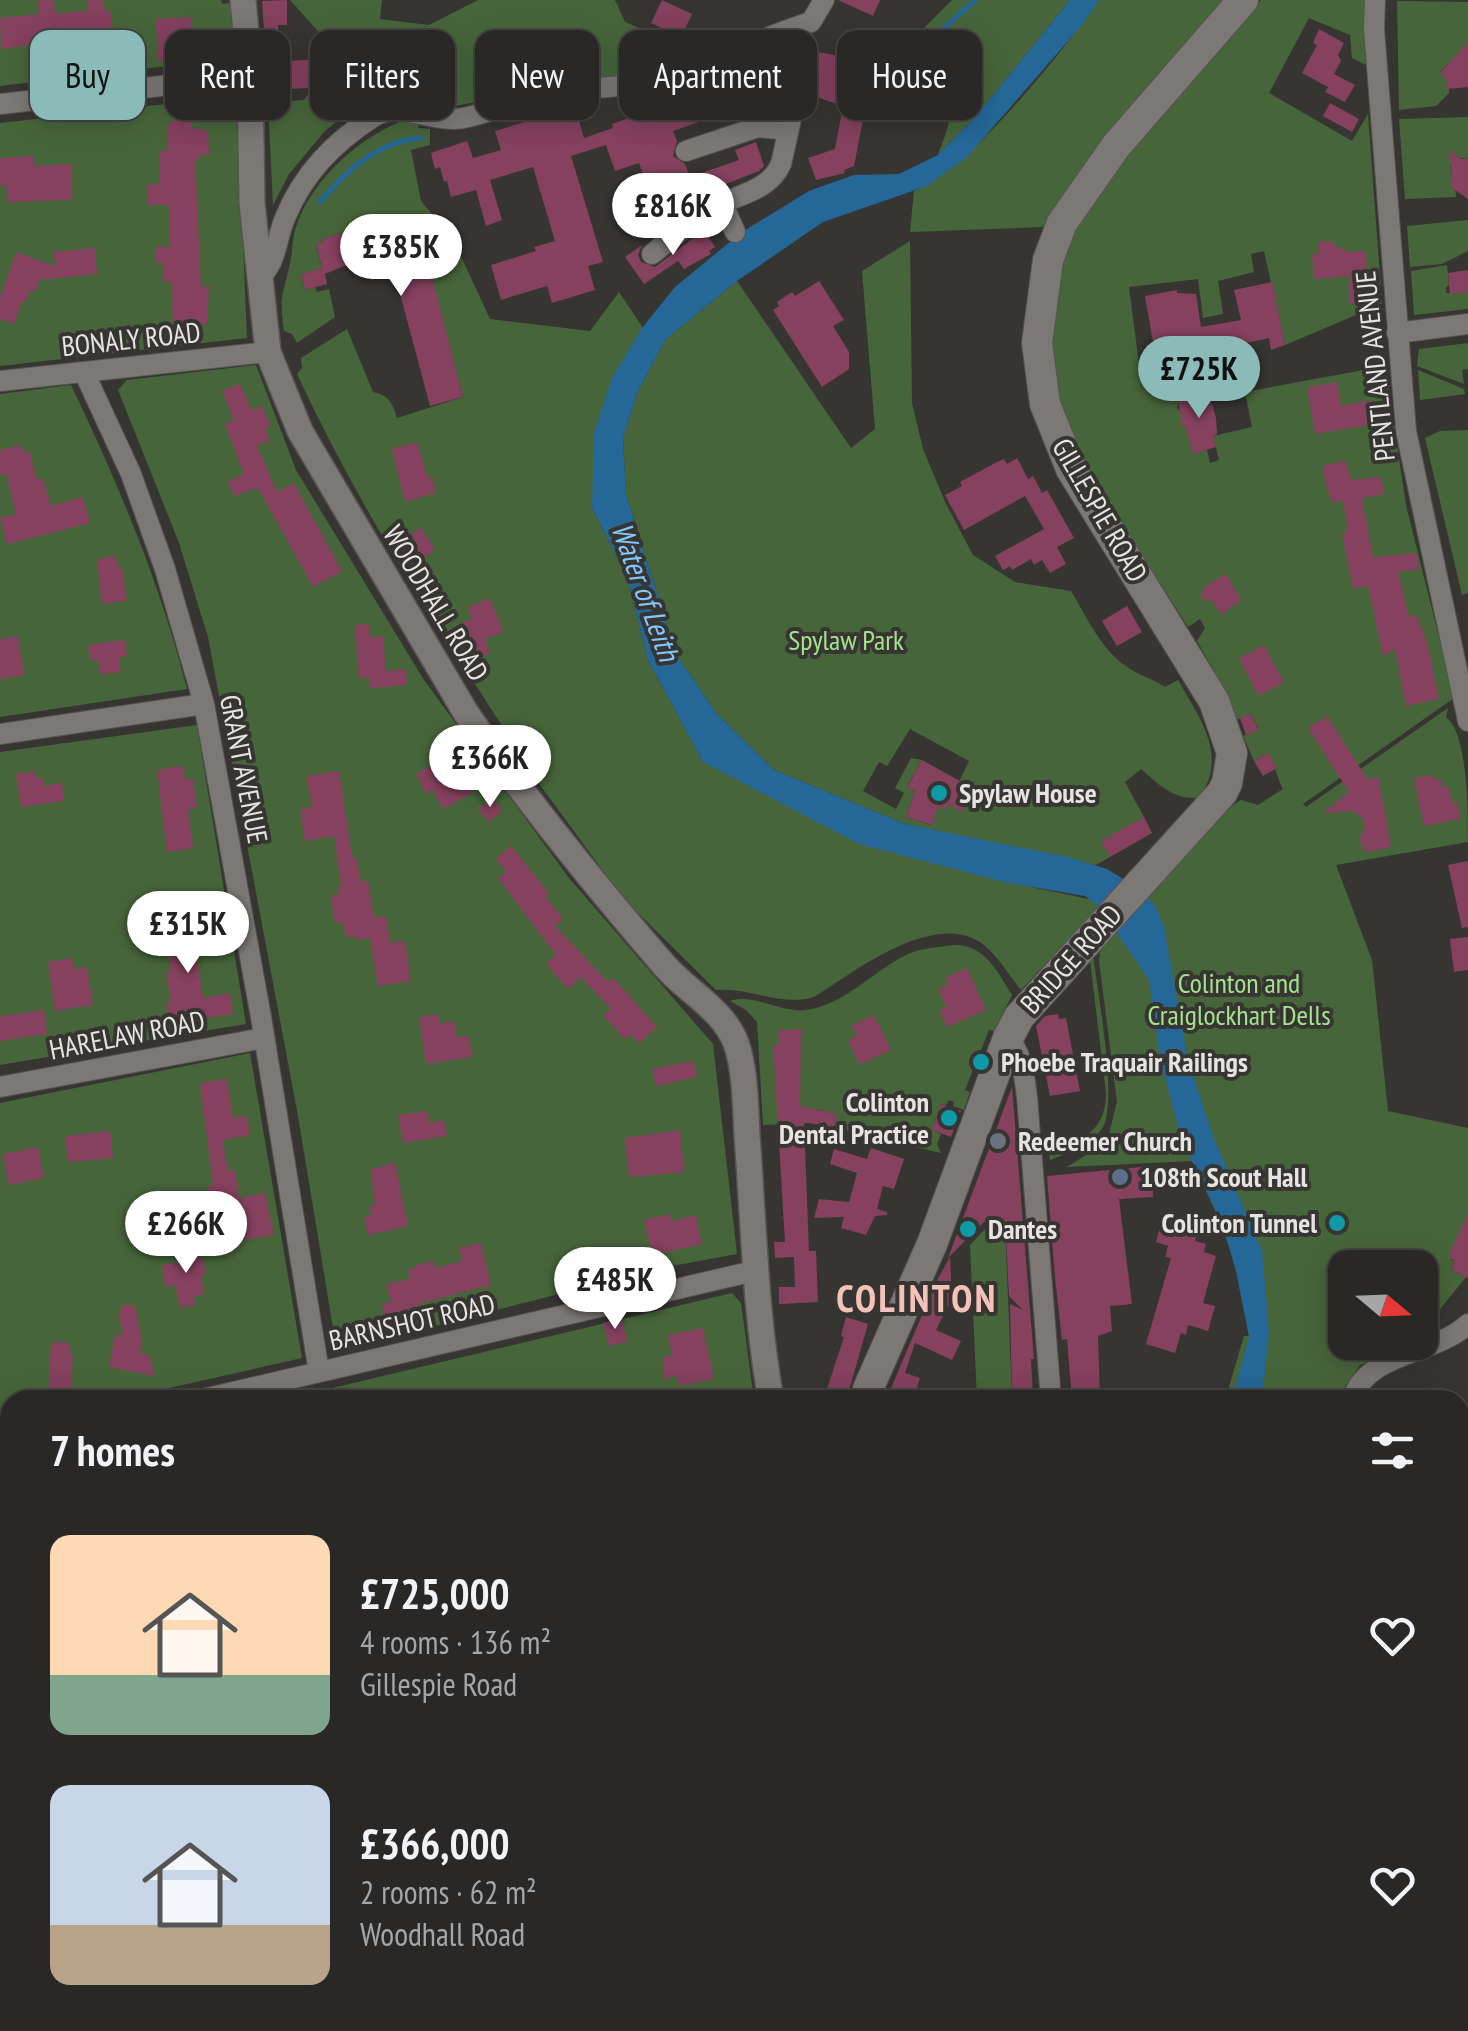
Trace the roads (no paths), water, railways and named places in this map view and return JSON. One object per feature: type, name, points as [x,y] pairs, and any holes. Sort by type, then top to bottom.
[{"type":"main road","name":"GILLESPIE ROAD","points":[[1230,768],[1231,748],[1214,702],[1071,469],[1055,434],[1044,404],[1037,343],[1048,260],[1062,223],[1116,146],[1243,0]]},
{"type":"main road","name":"BRIDGE ROAD","points":[[868,1390],[921,1270],[1008,1038],[1030,1001],[1211,805],[1226,786],[1230,768]]},
{"type":"street","name":"WOODHALL ROAD","points":[[243,0],[246,30]]},
{"type":"street","points":[[258,279],[275,258],[282,223],[308,174],[329,151],[375,115],[396,110],[459,120],[563,92],[659,79],[811,22],[824,0]]},
{"type":"street","name":"PENTLAND AVENUE","points":[[1375,0],[1397,333],[1410,452],[1468,721]]},
{"type":"street","points":[[652,254],[722,202],[762,187],[775,177],[782,164],[805,57],[799,26]]},
{"type":"street","points":[[0,104],[165,86]]},
{"type":"street","name":"WOODHALL ROAD","points":[[251,120],[252,204],[268,352],[300,431],[485,740],[621,915],[669,971],[716,1013],[736,1044],[744,1102],[754,1271],[770,1390]]},
{"type":"street","points":[[686,151],[758,127],[788,130]]},
{"type":"street","points":[[722,202],[735,232]]},
{"type":"street","points":[[1397,333],[1468,324]]},
{"type":"street","name":"BONALY ROAD","points":[[0,381],[268,352]]},
{"type":"street","name":"GRANT AVENUE","points":[[84,372],[142,506],[186,636],[204,704],[318,1372]]},
{"type":"street","points":[[0,734],[204,704]]},
{"type":"street","name":"HARELAW ROAD","points":[[0,1087],[264,1038]]},
{"type":"street","points":[[1008,1038],[1022,1062],[1027,1096],[1050,1390]]},
{"type":"street","name":"BARNSHOT ROAD","points":[[242,1390],[754,1271]]},
{"type":"street","points":[[1358,1390],[1369,1372],[1446,1341],[1468,1324]]},
{"type":"water","name":"Water of Leith","points":[[1070,0],[1099,0],[1082,25],[967,157],[927,186],[823,222],[737,281],[665,340],[638,391],[623,438],[626,494],[676,654],[716,713],[774,770],[905,824],[1068,857],[1107,869],[1143,891],[1156,907],[1164,927],[1188,1060],[1213,1136],[1262,1251],[1269,1332],[1263,1390],[1235,1390],[1249,1337],[1236,1271],[1223,1227],[1181,1137],[1160,1059],[1149,980],[1099,907],[1085,896],[1008,883],[859,844],[703,762],[648,660],[627,577],[592,508],[594,433],[612,378],[642,328],[675,287],[742,232],[809,191],[854,175],[899,174],[938,155],[972,120],[982,120],[982,109]]},
{"type":"waterway","points":[[942,30],[975,0]]},
{"type":"waterway","points":[[320,202],[364,159],[391,145],[421,138]]},
{"type":"place","name":"Spylaw House","points":[[939,793]]},
{"type":"place","name":"Phoebe Traquair Railings","points":[[981,1062]]},
{"type":"place","name":"Colinton Dental Practice","points":[[949,1118]]},
{"type":"place","name":"Redeemer Church","points":[[998,1141]]},
{"type":"place","name":"108th Scout Hall","points":[[1120,1177]]},
{"type":"place","name":"Colinton Tunnel","points":[[1337,1223]]},
{"type":"place","name":"Dantes","points":[[968,1229]]},
{"type":"district","name":"COLINTON","points":[[917,1299]]},
{"type":"park label","name":"Spylaw Park","points":[[846,640]]},
{"type":"park label","name":"Colinton and Craiglockhart Dells","points":[[1239,999]]}]
